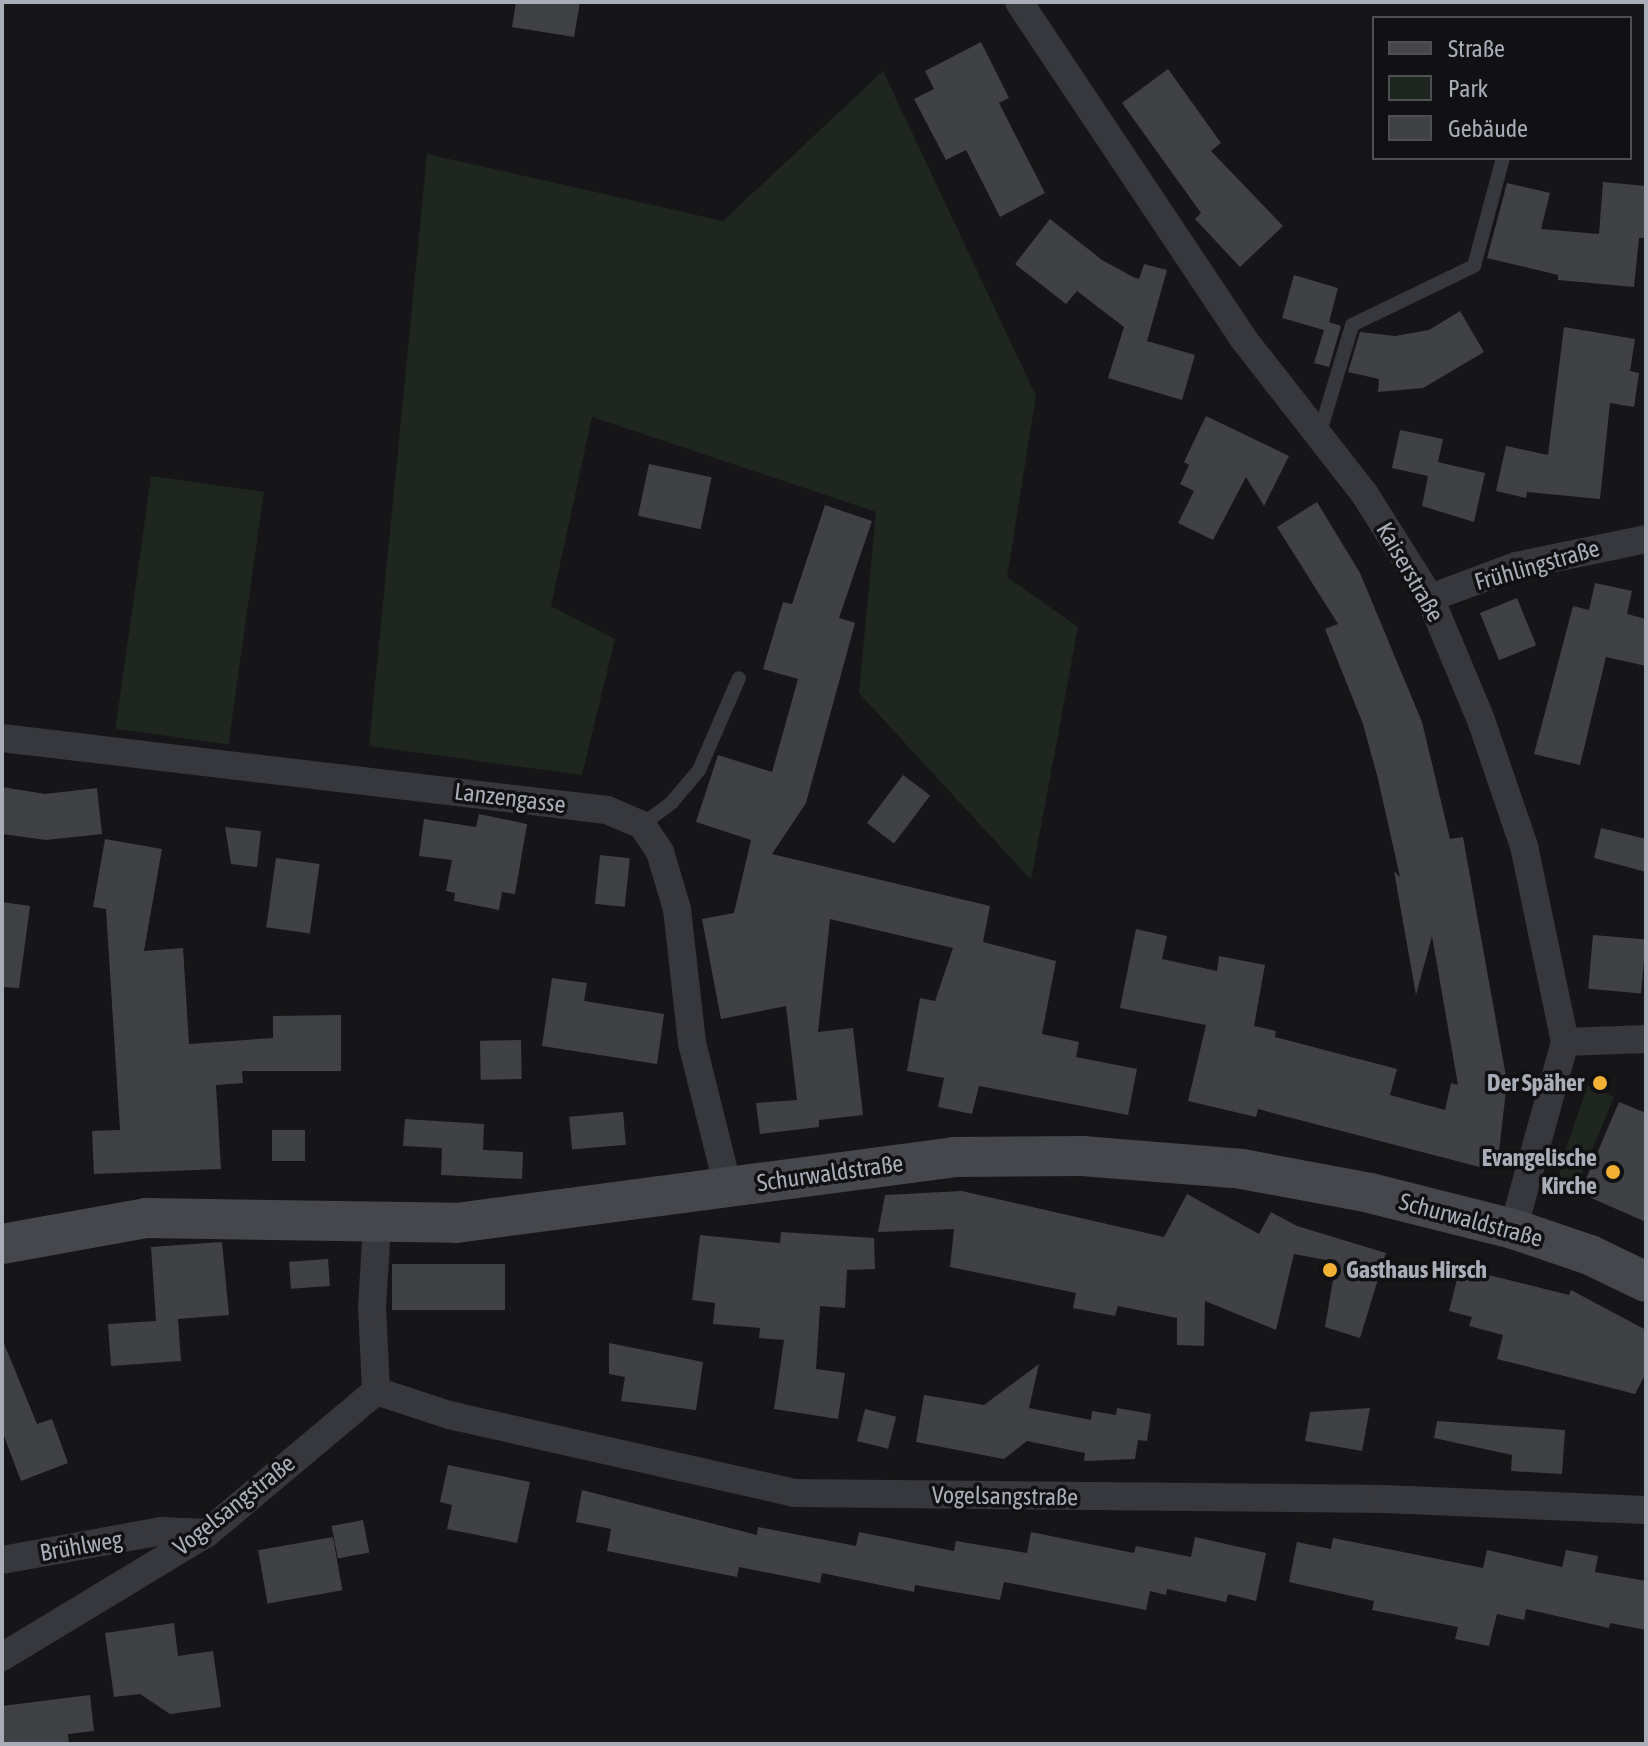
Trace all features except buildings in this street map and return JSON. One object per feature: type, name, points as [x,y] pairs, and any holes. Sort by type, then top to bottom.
[{"type":"main road","name":"Schurwaldstraße","points":[[2,1244],[146,1218],[377,1225],[456,1223],[955,1157],[1082,1156],[1242,1169],[1513,1229],[1590,1255],[1646,1282]]},
{"type":"street","name":"Kaiserstraße","points":[[1019,2],[1242,337],[1320,432],[1430,598],[1481,720],[1524,846],[1565,1042],[1513,1229]]},
{"type":"street","name":"Frühlingstraße","points":[[1430,598],[1516,566],[1646,539]]},
{"type":"street","name":"Lanzengasse","points":[[2,738],[585,807],[642,825]]},
{"type":"street","points":[[642,825],[660,852],[677,909],[692,1043],[728,1187]]},
{"type":"street","points":[[1565,1042],[1646,1039]]},
{"type":"street","points":[[376,1391],[372,1307],[377,1225]]},
{"type":"street","name":"Vogelsangstraße","points":[[2,1657],[207,1533],[376,1391],[449,1415],[794,1493],[1384,1499],[1646,1510]]},
{"type":"street","name":"Brühlweg","points":[[2,1560],[162,1531],[207,1533]]},
{"type":"lane","points":[[1320,432],[1352,325],[1474,266],[1502,160]]},
{"type":"lane","points":[[642,825],[672,802],[699,770],[739,678]]},
{"type":"green space","points":[[883,71],[1036,396],[1007,577],[1078,627],[1031,880],[859,693],[876,512],[592,417],[551,606],[615,639],[582,775],[369,746],[427,154],[723,221]]},
{"type":"green space","points":[[151,476],[264,492],[228,744],[116,729]]},
{"type":"green space","points":[[1588,1085],[1614,1097],[1572,1198],[1562,1188],[1559,1168]]},
{"type":"place","name":"Der Späher","points":[[1600,1083]]},
{"type":"place","name":"Evangelische Kirche","points":[[1613,1172]]},
{"type":"place","name":"Gasthaus Hirsch","points":[[1330,1270]]}]
